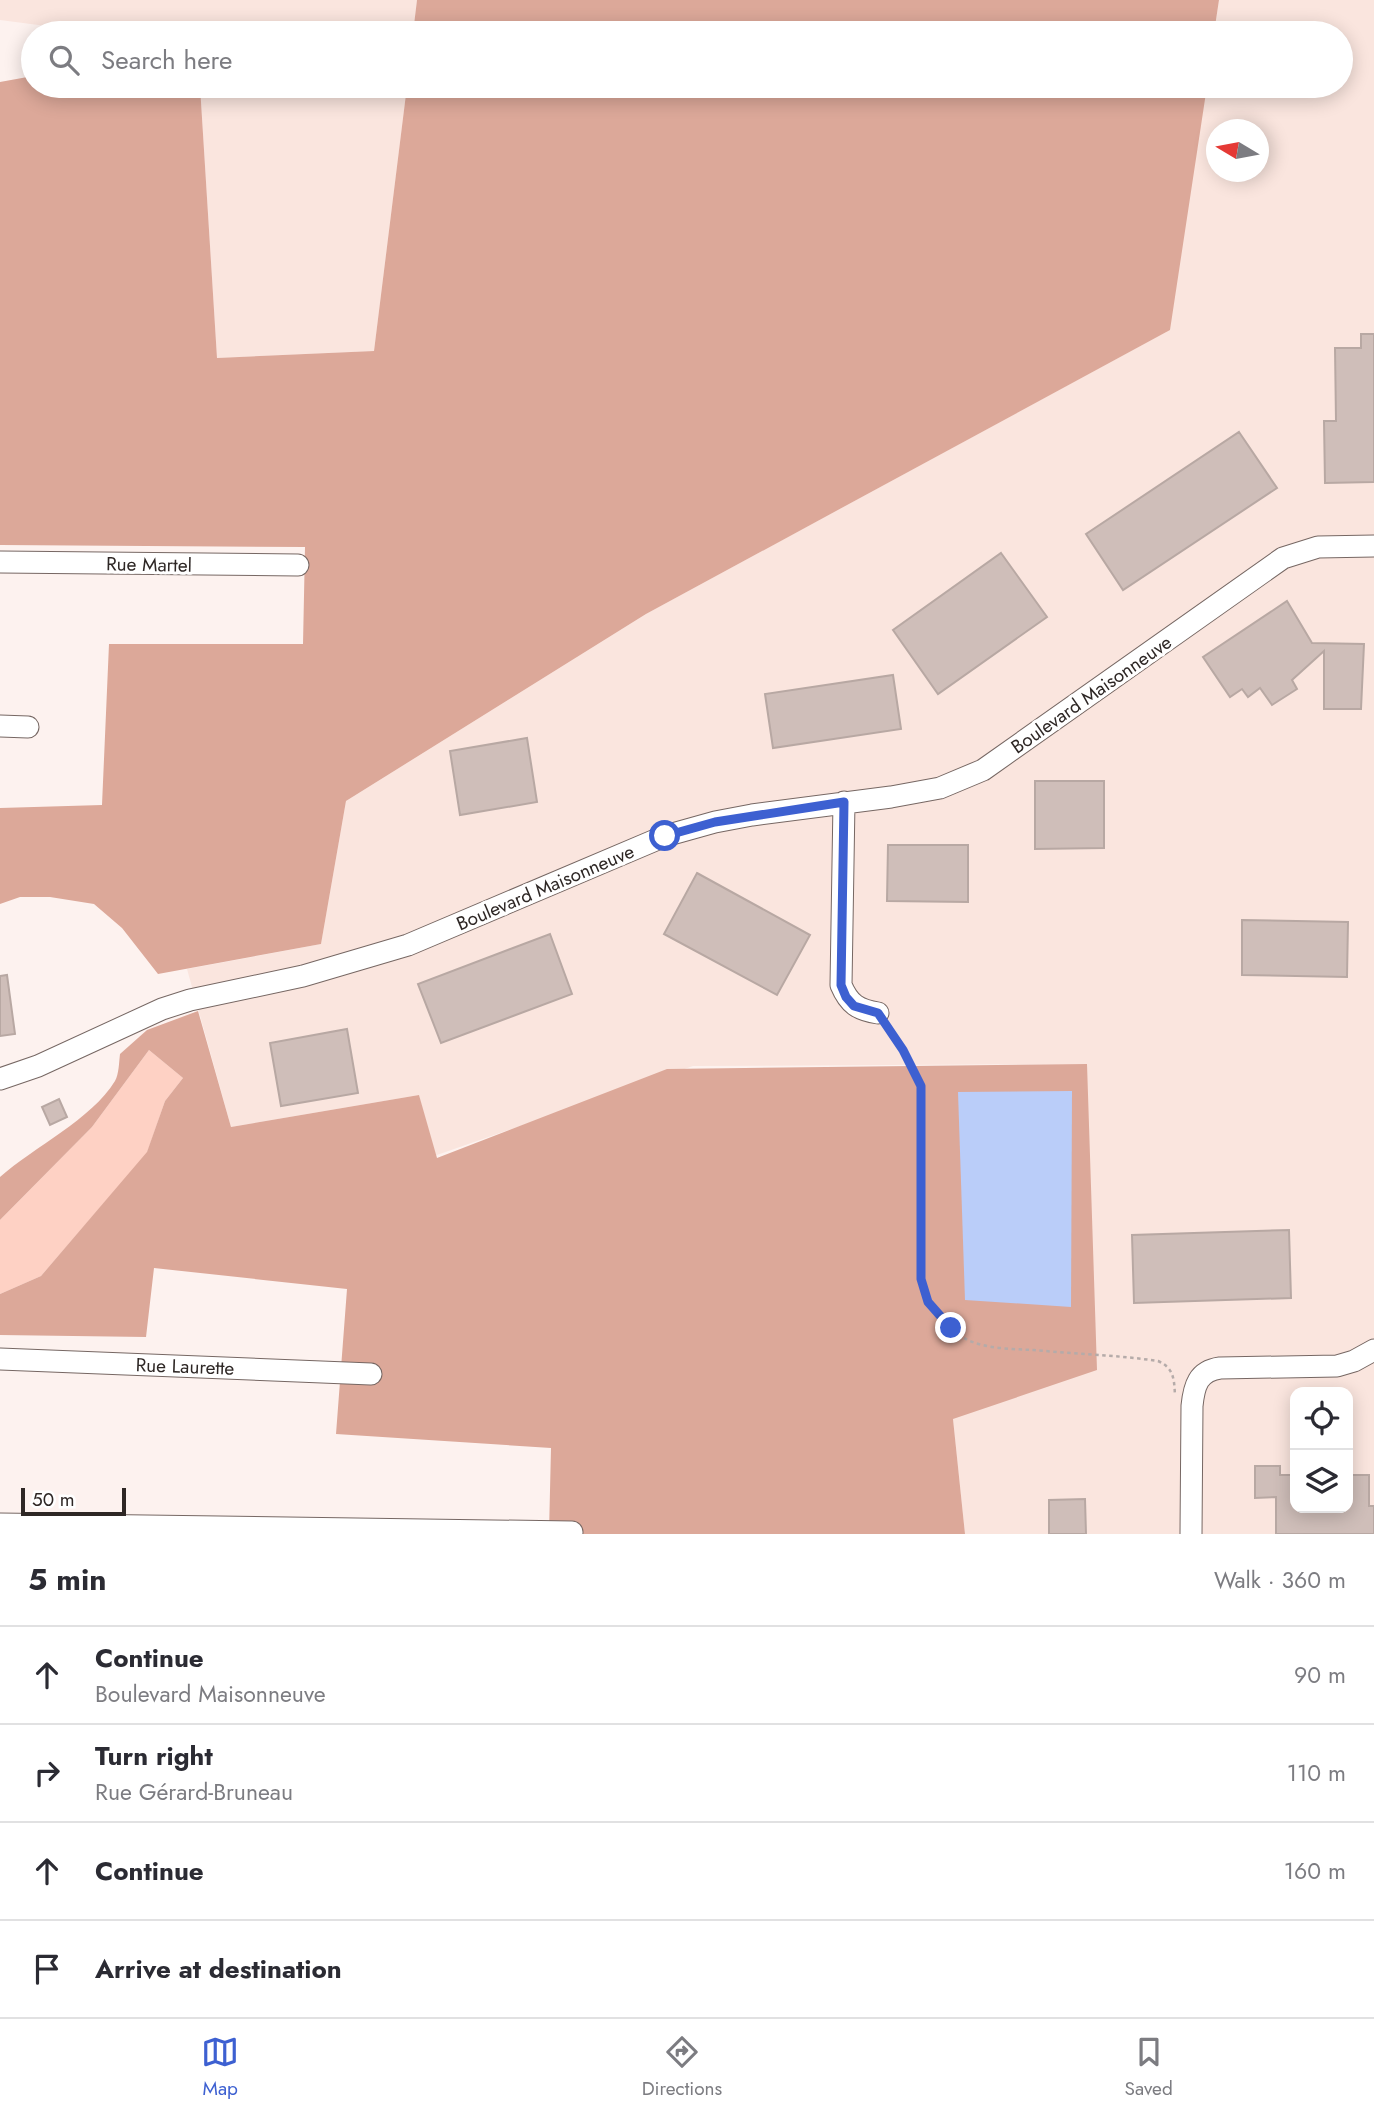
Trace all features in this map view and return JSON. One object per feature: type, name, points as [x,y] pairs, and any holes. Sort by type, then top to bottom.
[{"type":"street","name":"Boulevard Maisonneuve","points":[[0,1079],[38,1066],[162,1009],[190,1000],[303,976],[408,946],[665,836],[727,819],[940,788],[983,770],[1283,558],[1318,547],[1374,546]]},
{"type":"street","name":"Rue Martel","points":[[0,562],[298,565]]},
{"type":"street","points":[[0,726],[28,727]]},
{"type":"street","points":[[844,802],[841,985],[854,1006],[878,1013]]},
{"type":"street","points":[[1191,1534],[1192,1406],[1194,1388],[1200,1377],[1220,1368],[1337,1366],[1354,1361],[1374,1350]]},
{"type":"street","name":"Rue Laurette","points":[[0,1359],[371,1374]]},
{"type":"street","points":[[0,1524],[572,1532]]},
{"type":"path","points":[[878,1013],[903,1050],[921,1086],[921,1279],[928,1302],[934,1310],[951,1328],[973,1342],[1004,1348],[1158,1361],[1167,1365],[1172,1372],[1175,1400]]},
{"type":"shaded area","points":[[0,0],[417,0],[414,21],[21,23],[0,20]]},
{"type":"shaded area","points":[[417,0],[1219,0],[1216,21],[414,21]]},
{"type":"shaded area","points":[[1219,0],[1374,0],[1374,1534],[965,1534],[953,1419],[1087,1064],[693,1066],[434,1156],[419,1095],[231,1127],[187,969],[321,944],[346,801],[646,614],[1166,332],[1204,98],[1353,98],[1353,21],[1216,21]]},
{"type":"shaded area","points":[[21,78],[21,98],[201,98],[217,358],[374,351],[406,98],[1205,98],[1170,330],[646,614],[346,801],[321,944],[158,974],[122,928],[94,904],[50,897],[20,897],[0,904],[0,808],[102,805],[109,644],[303,644],[305,547],[0,545],[0,82]]},
{"type":"shaded area","points":[[201,98],[406,98],[374,351],[217,358]]},
{"type":"shaded area","points":[[198,1011],[231,1127],[419,1095],[437,1158],[667,1069],[1087,1064],[1097,1370],[953,1419],[965,1534],[549,1534],[551,1448],[336,1434],[347,1289],[154,1268],[146,1337],[0,1335],[0,1294],[41,1276],[147,1152],[165,1101],[183,1078],[149,1050],[92,1127],[0,1220],[0,1177],[77,1120],[105,1095],[115,1081],[120,1054],[147,1030]]},
{"type":"shaded area","points":[[149,1050],[183,1078],[165,1101],[147,1153],[41,1276],[0,1294],[0,1220],[92,1127]]},
{"type":"water","points":[[1072,1091],[1071,1307],[965,1300],[958,1092]]},
{"type":"building","points":[[1361,334],[1374,334],[1374,482],[1325,483],[1324,421],[1336,421],[1335,348],[1361,348]]},
{"type":"building","points":[[1239,432],[1277,488],[1123,590],[1086,534]]},
{"type":"building","points":[[1001,553],[1047,617],[938,694],[893,630]]},
{"type":"building","points":[[1287,601],[1312,643],[1364,644],[1361,709],[1324,709],[1324,651],[1292,680],[1297,689],[1272,705],[1260,688],[1248,697],[1242,689],[1230,697],[1203,657]]},
{"type":"building","points":[[893,675],[901,729],[773,748],[765,694]]},
{"type":"building","points":[[527,738],[537,802],[460,815],[450,751]]},
{"type":"building","points":[[1035,781],[1104,781],[1104,848],[1035,849]]},
{"type":"building","points":[[888,845],[968,845],[968,902],[887,901]]},
{"type":"building","points":[[697,873],[810,935],[777,995],[664,934]]},
{"type":"building","points":[[1242,920],[1348,922],[1347,977],[1242,975]]},
{"type":"building","points":[[550,934],[572,994],[441,1043],[418,984]]},
{"type":"building","points":[[7,975],[15,1034],[0,1036],[0,976]]},
{"type":"building","points":[[347,1029],[358,1093],[281,1106],[270,1043]]},
{"type":"building","points":[[59,1099],[67,1117],[50,1125],[42,1107]]},
{"type":"building","points":[[1289,1230],[1291,1298],[1134,1303],[1132,1235]]},
{"type":"building","points":[[1255,1466],[1280,1466],[1280,1475],[1290,1475],[1290,1513],[1353,1513],[1353,1475],[1369,1475],[1369,1506],[1374,1506],[1374,1534],[1276,1534],[1276,1497],[1255,1498]]},
{"type":"building","points":[[1085,1499],[1086,1534],[1049,1534],[1049,1500]]},
{"type":"route","points":[[665,836],[715,822],[844,802],[841,985],[849,1002],[854,1006],[878,1013],[903,1050],[921,1086],[921,1279],[928,1302],[951,1328]]}]
